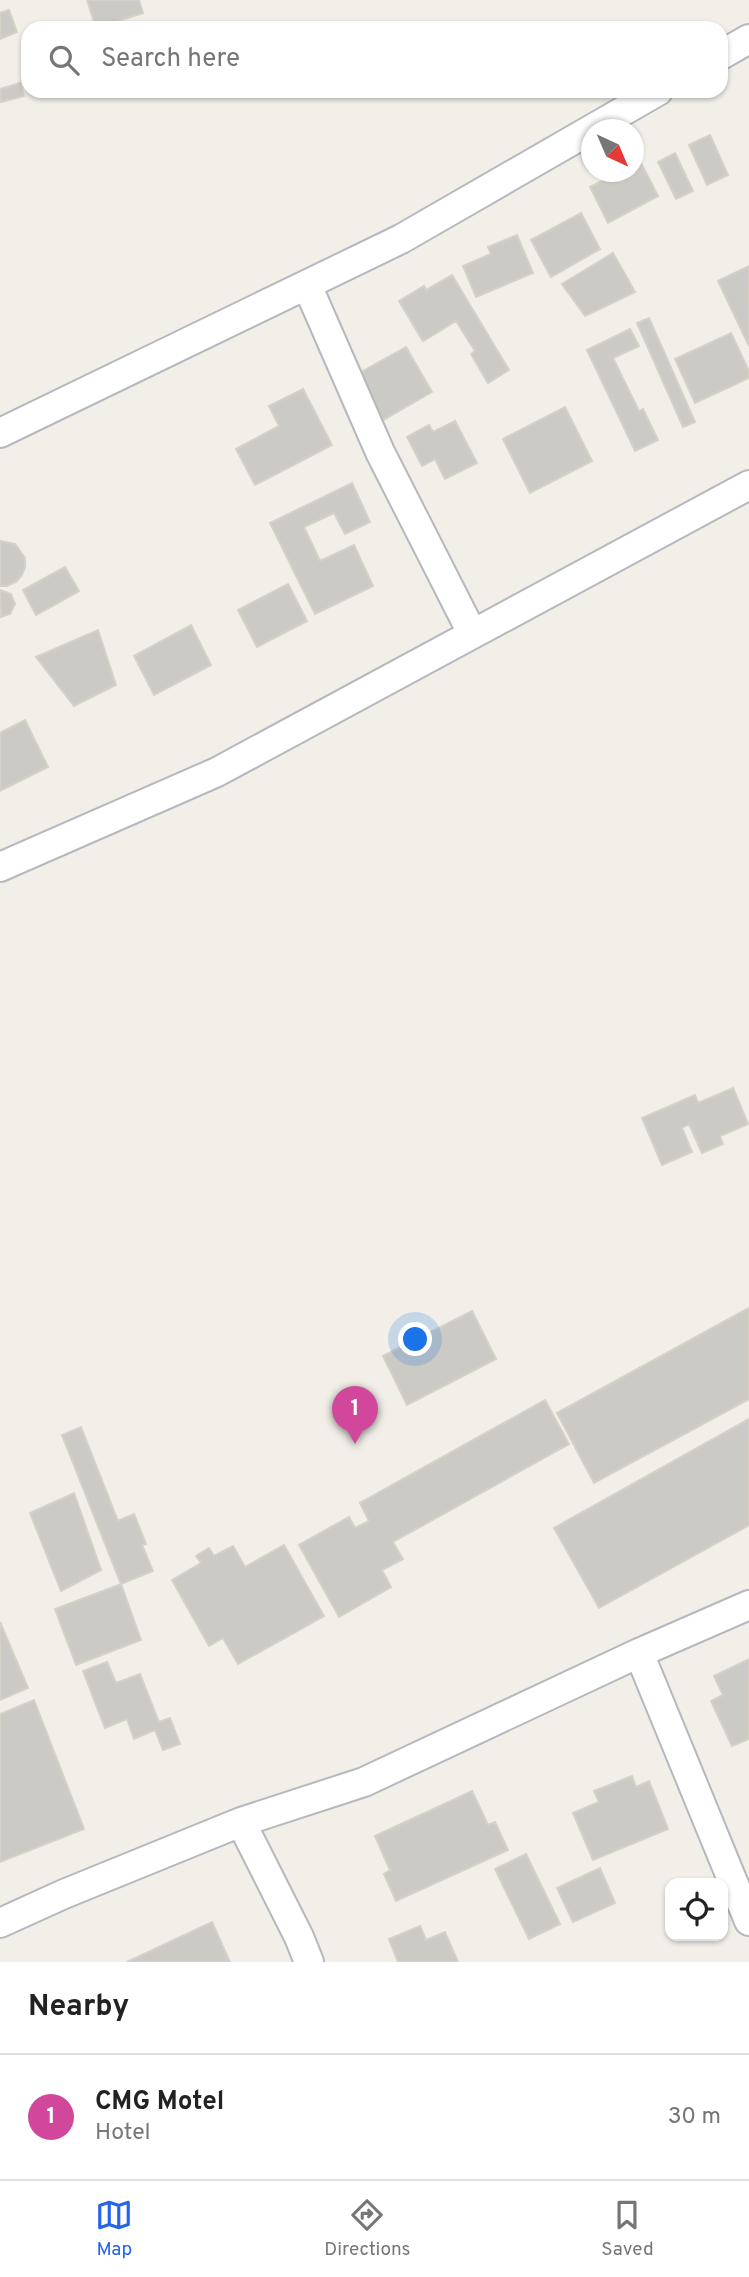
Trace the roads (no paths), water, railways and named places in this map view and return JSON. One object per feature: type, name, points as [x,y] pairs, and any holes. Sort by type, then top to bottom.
[{"type":"street","points":[[728,51],[749,39]]},
{"type":"street","points":[[0,433],[401,239],[646,98]]},
{"type":"street","points":[[307,285],[380,452],[472,633]]},
{"type":"street","points":[[3,858],[108,821],[217,772],[749,485]]},
{"type":"street","points":[[0,1923],[241,1822],[364,1782],[639,1653],[749,1605]]},
{"type":"street","points":[[639,1653],[749,1921]]},
{"type":"street","points":[[241,1822],[309,1962]]},
{"type":"place","name":"CMG Motel","points":[[355,1444]]}]
